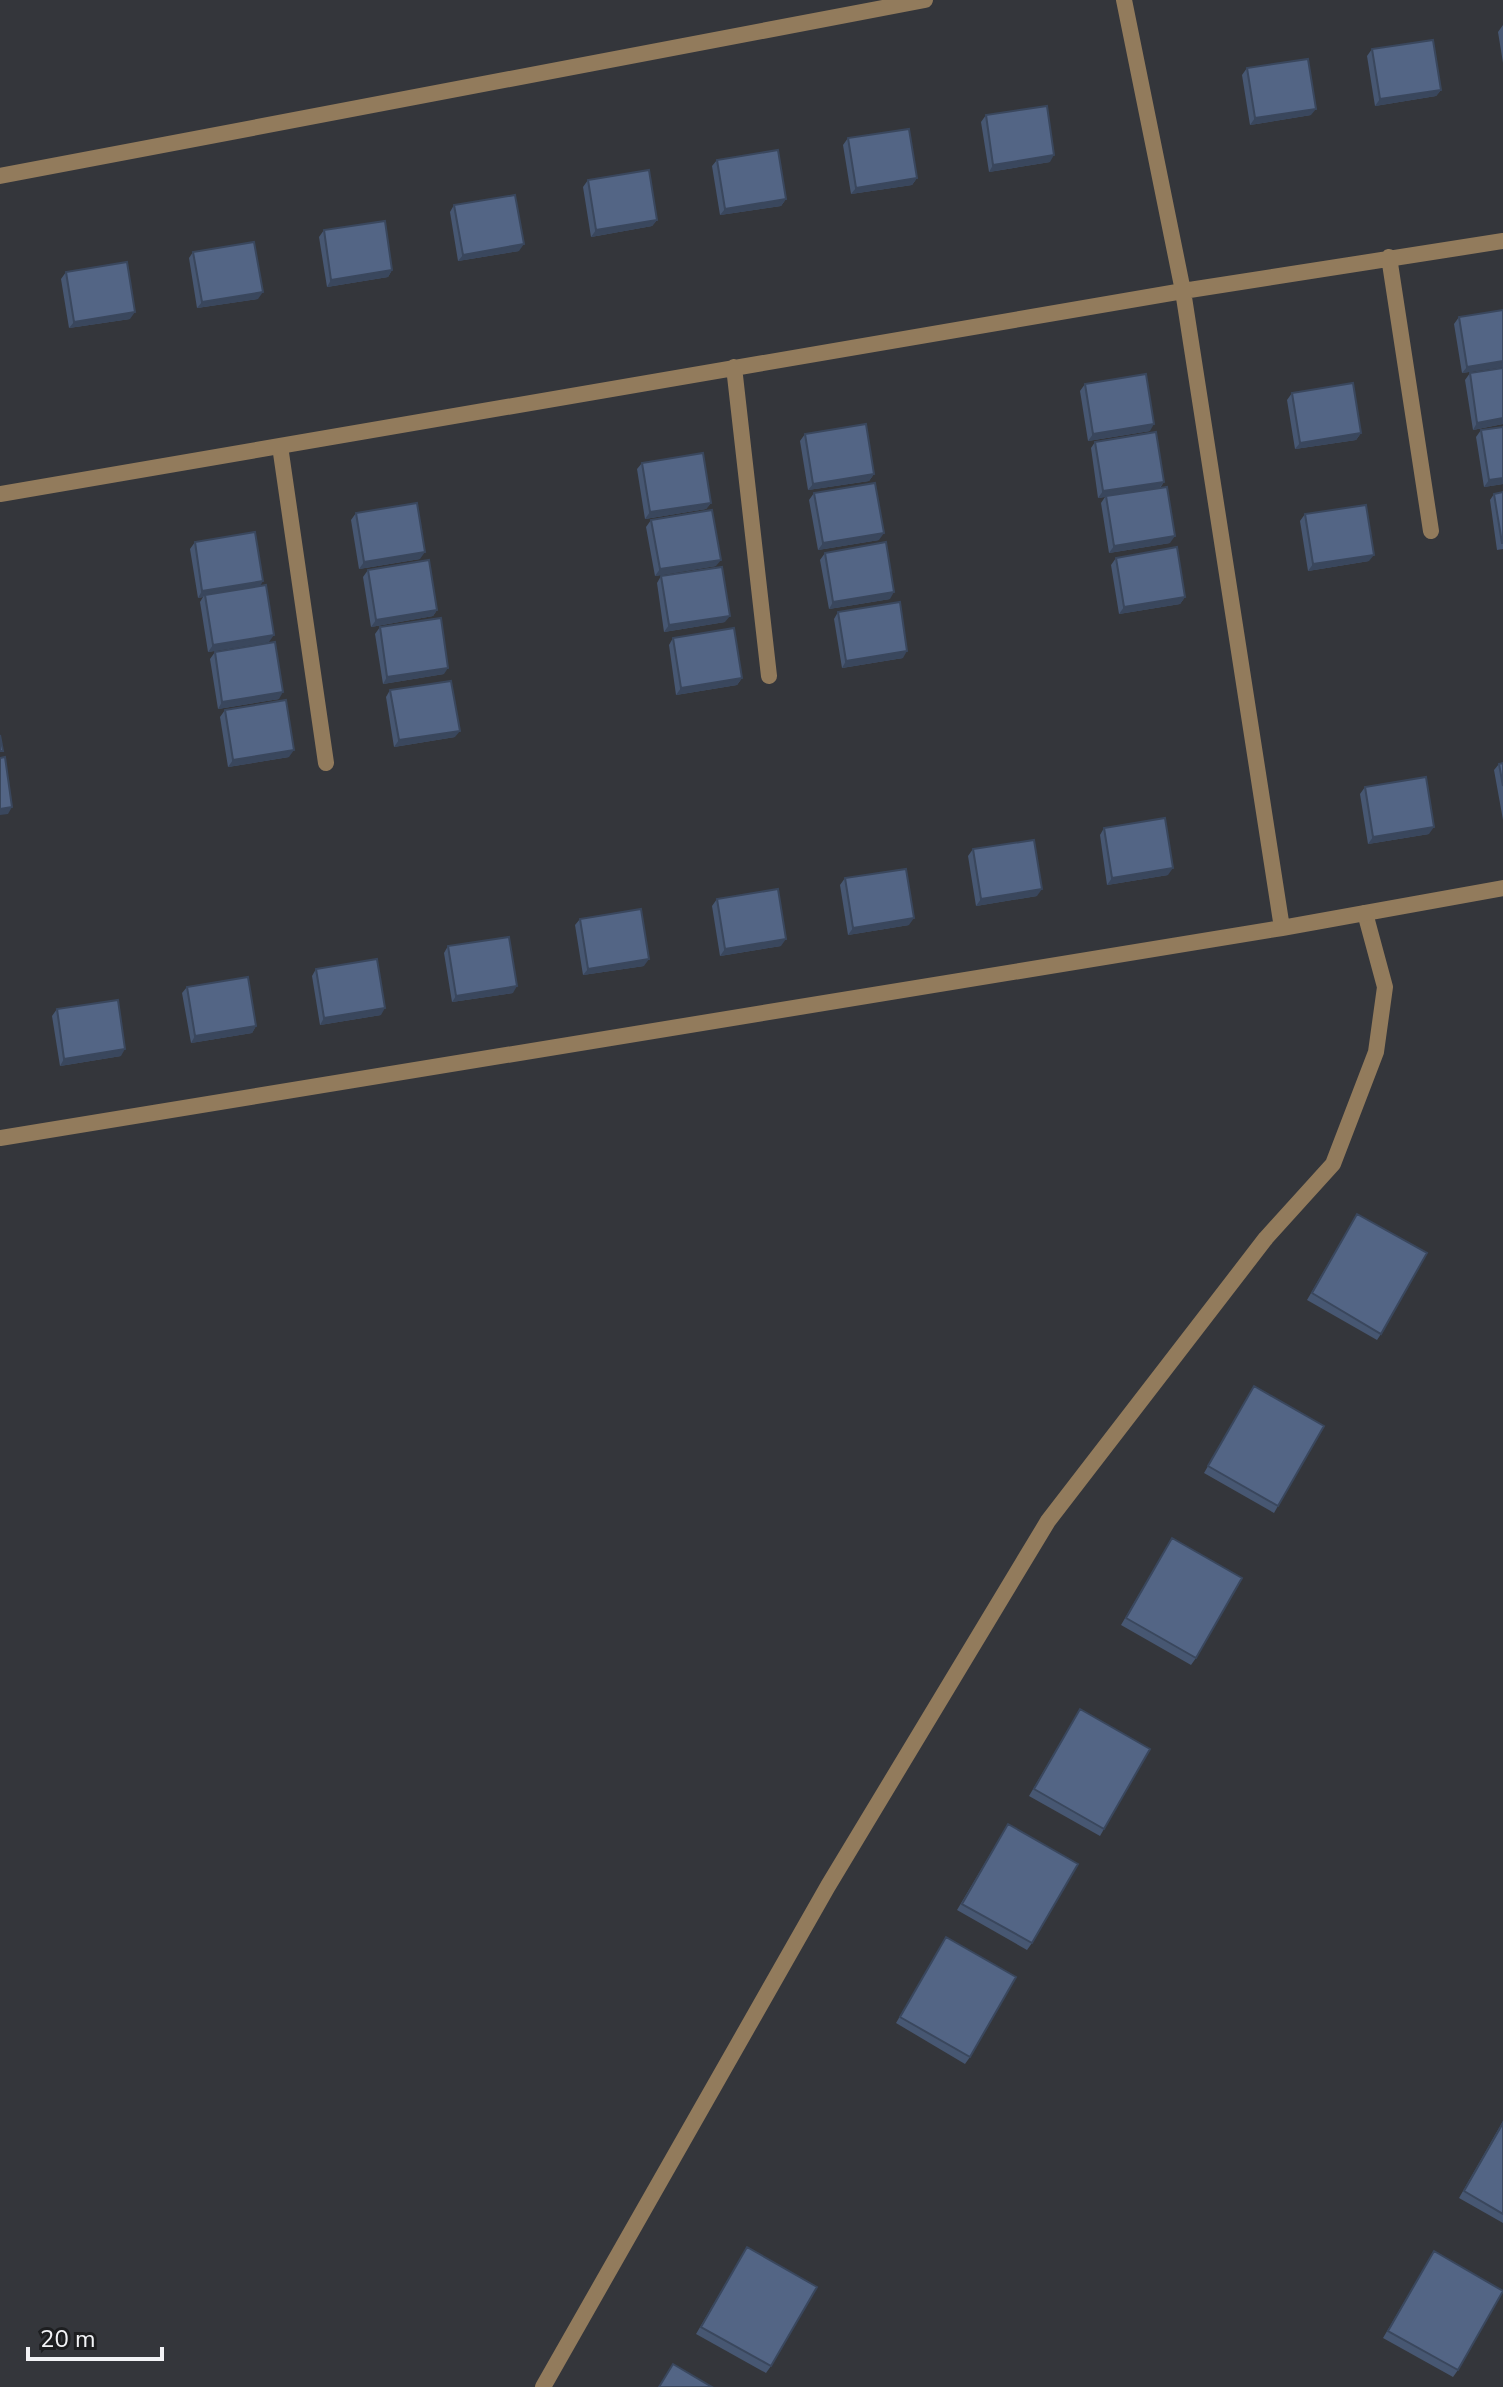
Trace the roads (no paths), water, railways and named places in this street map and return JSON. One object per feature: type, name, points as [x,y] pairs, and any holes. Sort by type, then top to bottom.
[{"type":"street","points":[[0,176],[925,0]]},
{"type":"street","points":[[1124,0],[1183,291],[1282,928]]},
{"type":"street","points":[[0,494],[1183,291],[1503,241]]},
{"type":"street","points":[[1389,257],[1431,531]]},
{"type":"street","points":[[734,367],[769,676]]},
{"type":"street","points":[[280,446],[326,763]]},
{"type":"street","points":[[0,1138],[1282,928],[1503,888]]},
{"type":"street","points":[[543,2387],[828,1886],[1048,1521],[1266,1238],[1333,1164],[1376,1052],[1385,987],[1365,913]]}]
